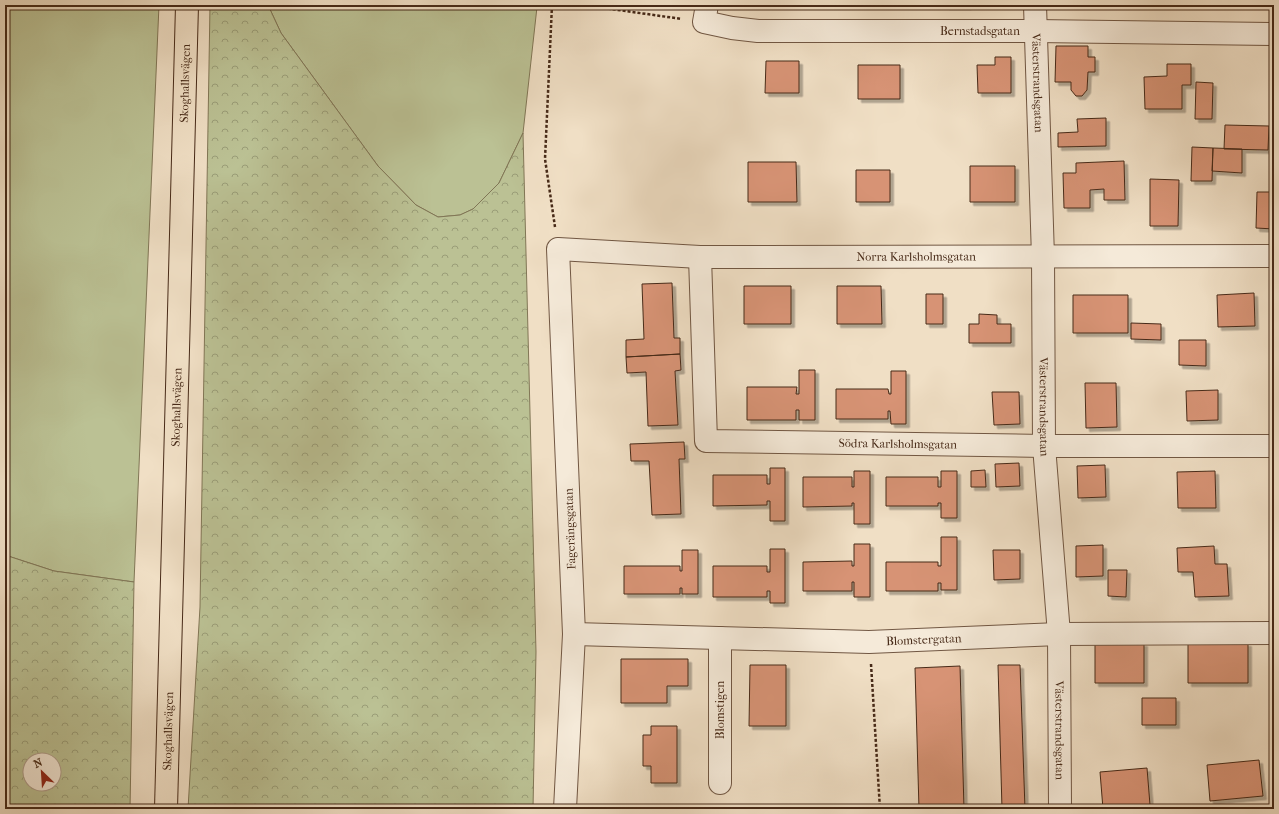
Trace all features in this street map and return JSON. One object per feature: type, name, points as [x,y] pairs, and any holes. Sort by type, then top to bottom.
[{"type":"main road","name":"Skoghallsvägen","points":[[166,809],[187,5]]},
{"type":"street","name":"Västerstrandsgatan","points":[[1035,5],[1043,257],[1044,446],[1059,634],[1060,809]]},
{"type":"street","name":"Bernstadsgatan","points":[[706,13],[732,28],[758,31],[1035,31],[1274,34]]},
{"type":"street","name":"Norra Karlsholmsgatan","points":[[558,249],[700,257],[1274,256]]},
{"type":"street","name":"Fagerängsgatan","points":[[558,249],[574,634],[565,809]]},
{"type":"street","name":"Södra Karlsholmsgatan","points":[[700,257],[706,441],[1044,446],[1274,446]]},
{"type":"street","name":"Blomstergatan","points":[[574,634],[869,642],[1059,634],[1274,633]]},
{"type":"street","name":"Blomstigen","points":[[720,638],[720,783]]},
{"type":"path","points":[[552,5],[545,159],[558,249]]},
{"type":"path","points":[[583,5],[706,13]]},
{"type":"path","points":[[869,642],[880,809]]},
{"type":"green space","points":[[5,5],[159,5],[134,582],[54,571],[5,555]]},
{"type":"green space","points":[[210,5],[268,5],[281,33],[378,166],[416,205],[438,217],[460,215],[473,209],[499,183],[523,133],[536,652],[533,809],[188,809],[200,607]]},
{"type":"green space","points":[[268,5],[528,5],[537,7],[523,133],[499,183],[473,209],[460,215],[438,217],[416,205],[378,166],[281,33]]},
{"type":"green space","points":[[5,555],[54,571],[134,582],[130,809],[5,809]]},
{"type":"building","points":[[968,5],[968,6],[946,6]]},
{"type":"building","points":[[1056,46],[1088,46],[1088,57],[1095,57],[1095,72],[1088,72],[1087,90],[1082,96],[1076,96],[1071,90],[1071,82],[1055,82]]},
{"type":"building","points":[[995,57],[1011,57],[1011,93],[978,93],[977,65],[995,65]]},
{"type":"building","points":[[766,61],[799,61],[799,93],[765,93]]},
{"type":"building","points":[[1167,64],[1191,64],[1191,85],[1182,85],[1182,109],[1145,109],[1144,77],[1167,76]]},
{"type":"building","points":[[858,65],[900,65],[900,99],[858,99]]},
{"type":"building","points":[[1196,82],[1213,83],[1212,119],[1195,119]]},
{"type":"building","points":[[1106,118],[1106,146],[1058,147],[1058,133],[1078,132],[1077,119]]},
{"type":"building","points":[[1225,125],[1269,126],[1268,150],[1224,149]]},
{"type":"building","points":[[1192,147],[1213,148],[1212,181],[1191,181]]},
{"type":"building","points":[[1213,148],[1242,149],[1242,173],[1212,171]]},
{"type":"building","points":[[1124,161],[1125,200],[1104,200],[1104,189],[1090,190],[1090,208],[1064,208],[1063,173],[1076,173],[1076,163]]},
{"type":"building","points":[[748,162],[796,162],[797,202],[748,202]]},
{"type":"building","points":[[970,166],[1015,166],[1015,202],[970,202]]},
{"type":"building","points":[[856,170],[890,170],[890,202],[856,202]]},
{"type":"building","points":[[1150,179],[1179,180],[1178,226],[1150,226]]},
{"type":"building","points":[[1257,192],[1274,192],[1274,229],[1256,228]]},
{"type":"building","points":[[672,283],[674,338],[680,338],[680,354],[626,357],[626,340],[644,339],[642,284]]},
{"type":"building","points":[[744,286],[791,286],[791,324],[744,324]]},
{"type":"building","points":[[837,286],[881,286],[882,324],[837,324]]},
{"type":"building","points":[[1254,293],[1255,326],[1218,327],[1217,295]]},
{"type":"building","points":[[926,294],[943,294],[943,324],[926,324]]},
{"type":"building","points":[[1073,295],[1128,295],[1128,333],[1073,333]]},
{"type":"building","points":[[979,314],[997,315],[997,324],[1011,324],[1011,343],[969,343],[969,324],[979,324]]},
{"type":"building","points":[[1131,323],[1161,324],[1161,340],[1131,339]]},
{"type":"building","points":[[1179,340],[1206,340],[1206,366],[1179,365]]},
{"type":"building","points":[[680,354],[681,370],[675,371],[678,425],[648,426],[646,372],[627,373],[626,357]]},
{"type":"building","points":[[799,370],[815,370],[815,420],[799,420],[799,410],[796,410],[796,420],[747,420],[747,387],[797,387],[796,394],[799,394]]},
{"type":"building","points":[[891,371],[906,371],[906,424],[891,424],[890,411],[888,411],[888,419],[836,419],[836,389],[888,389],[889,394],[891,394]]},
{"type":"building","points":[[1085,383],[1116,383],[1117,427],[1086,428]]},
{"type":"building","points":[[1218,390],[1218,420],[1187,421],[1186,391]]},
{"type":"building","points":[[992,392],[1019,392],[1020,424],[994,425]]},
{"type":"building","points":[[684,442],[685,459],[679,459],[681,514],[652,515],[649,461],[631,461],[630,444]]},
{"type":"building","points":[[1019,463],[1020,486],[996,487],[995,464]]},
{"type":"building","points":[[1105,465],[1106,497],[1078,498],[1077,466]]},
{"type":"building","points":[[770,468],[785,468],[785,521],[770,521],[770,501],[767,501],[767,505],[713,506],[713,475],[767,475],[767,484],[770,484]]},
{"type":"building","points":[[985,470],[986,487],[971,487],[971,471]]},
{"type":"building","points":[[854,471],[870,471],[870,524],[854,524],[854,503],[852,503],[852,506],[803,507],[803,477],[852,477],[852,487],[854,487]]},
{"type":"building","points":[[941,471],[957,471],[957,518],[941,518],[941,503],[938,503],[938,506],[886,506],[886,477],[938,477],[938,487],[941,487]]},
{"type":"building","points":[[1215,471],[1216,508],[1178,508],[1177,472]]},
{"type":"building","points":[[941,537],[957,537],[957,590],[941,590],[941,583],[938,583],[938,591],[886,591],[886,562],[938,562],[938,566],[941,566]]},
{"type":"building","points":[[854,544],[870,544],[870,597],[854,597],[854,582],[852,582],[852,591],[803,591],[803,562],[852,561],[852,566],[854,566]]},
{"type":"building","points":[[1103,545],[1103,576],[1076,577],[1076,546]]},
{"type":"building","points":[[1214,546],[1215,564],[1227,564],[1229,596],[1195,597],[1193,572],[1178,572],[1177,548]]},
{"type":"building","points":[[770,549],[785,549],[785,603],[770,603],[770,591],[767,591],[767,597],[713,597],[713,566],[767,566],[767,572],[770,572]]},
{"type":"building","points":[[682,550],[698,550],[698,594],[682,594],[682,588],[680,588],[680,594],[624,594],[624,566],[680,566],[680,571],[682,571]]},
{"type":"building","points":[[993,550],[1020,550],[1020,579],[994,580]]},
{"type":"building","points":[[1108,570],[1127,570],[1126,597],[1108,596]]},
{"type":"building","points":[[1095,643],[1144,643],[1144,683],[1095,683]]},
{"type":"building","points":[[1188,643],[1248,643],[1248,683],[1188,683]]},
{"type":"building","points":[[621,659],[688,659],[688,686],[667,686],[667,703],[621,703]]},
{"type":"building","points":[[750,665],[786,665],[786,726],[749,726]]},
{"type":"building","points":[[998,665],[1020,665],[1025,809],[1002,809]]},
{"type":"building","points":[[960,666],[964,809],[919,809],[915,668]]},
{"type":"building","points":[[1142,698],[1176,698],[1176,725],[1142,725]]},
{"type":"building","points":[[651,726],[677,726],[677,783],[651,783],[651,766],[643,766],[643,735],[651,735]]},
{"type":"building","points":[[1259,760],[1263,796],[1210,801],[1207,765]]},
{"type":"building","points":[[1147,768],[1150,805],[1103,809],[1100,772]]}]
